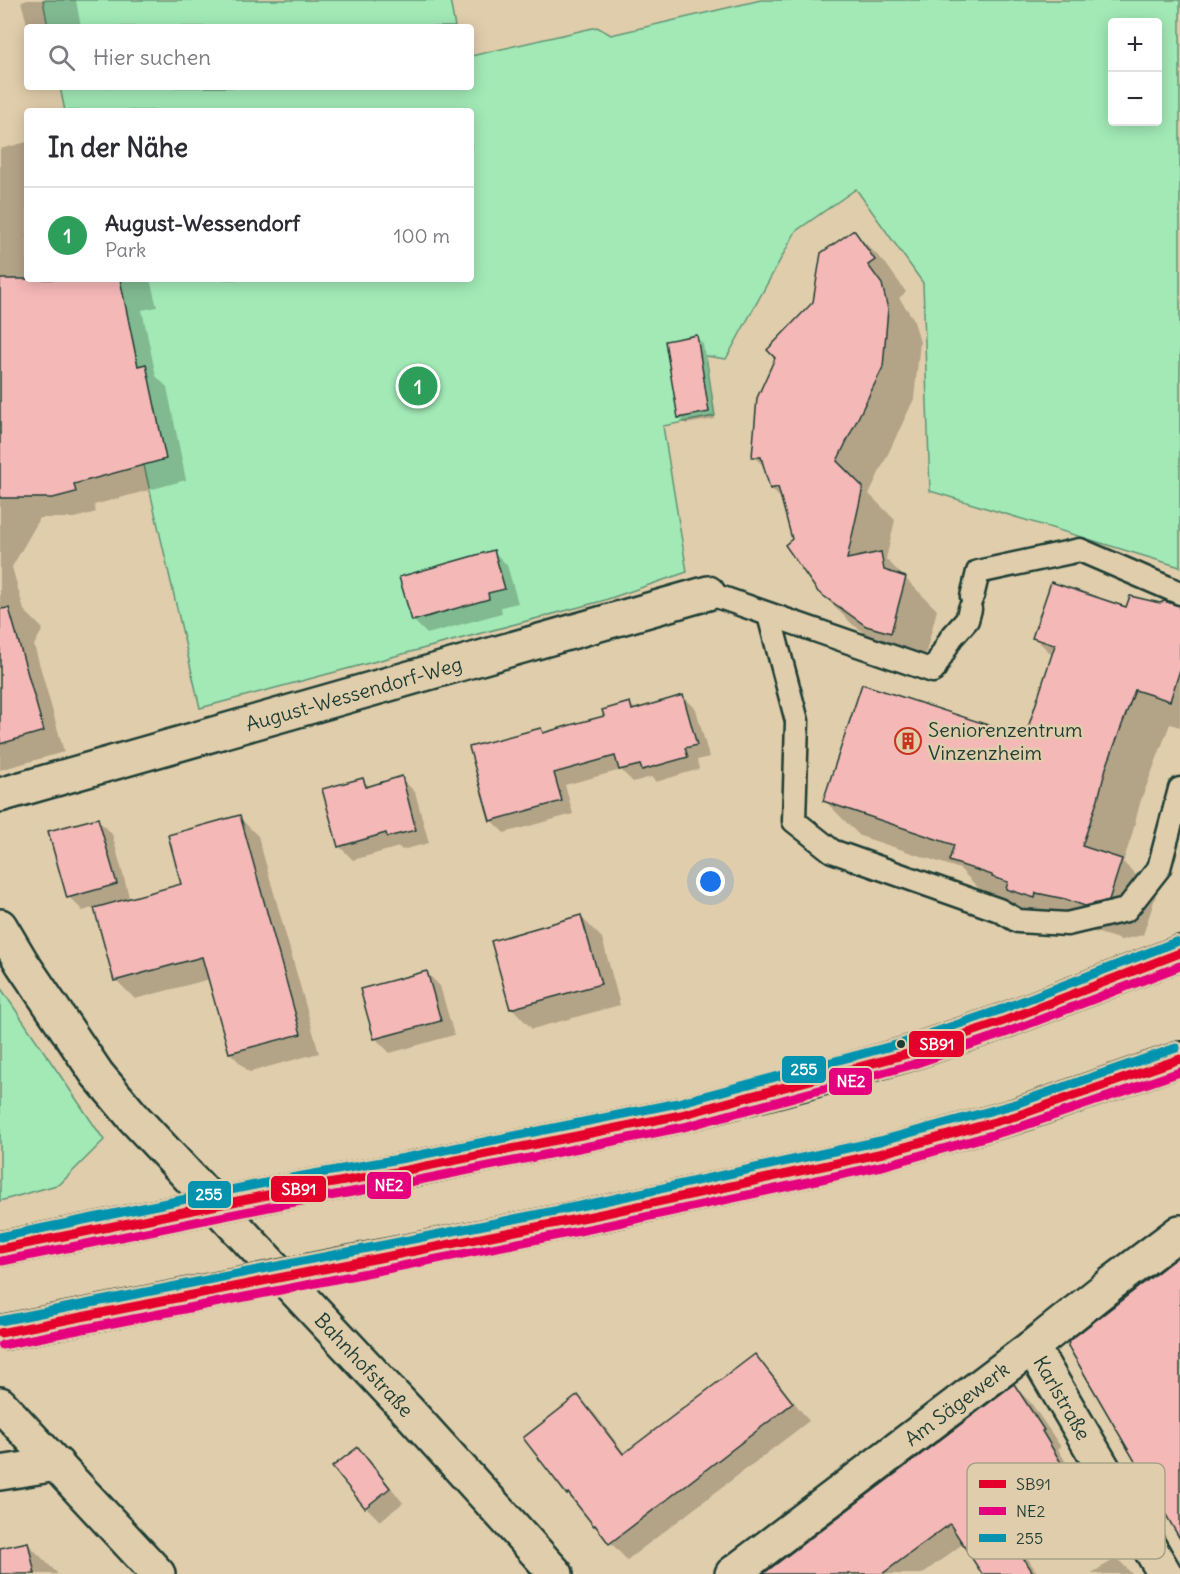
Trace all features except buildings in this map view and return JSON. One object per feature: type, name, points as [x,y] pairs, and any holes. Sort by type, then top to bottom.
[{"type":"street","name":"August-Wessendorf-Weg","points":[[0,795],[708,593]]},
{"type":"street","name":"Bahnhofstraße","points":[[0,926],[22,963],[97,1074],[134,1118],[556,1574]]},
{"type":"street","points":[[0,1249],[681,1115],[907,1054],[1001,1022],[1180,953]]},
{"type":"street","points":[[0,1333],[597,1215],[883,1153],[1017,1116],[1180,1059]]},
{"type":"street","name":"Am Sägewerk","points":[[732,1574],[1180,1232]]},
{"type":"street","name":"Karlstraße","points":[[1032,1347],[1100,1463]]},
{"type":"street","points":[[0,1404],[158,1574]]},
{"type":"street","points":[[0,1473],[57,1464]]},
{"type":"street","name":"Karlstraße","points":[[1156,1559],[1165,1574]]},
{"type":"lane","points":[[708,593],[933,671],[951,638],[967,620],[978,572],[1080,550],[1180,593]]},
{"type":"lane","points":[[769,615],[797,721],[794,821],[832,851],[999,910],[1018,921],[1067,924],[1126,910],[1159,868],[1180,789]]},
{"type":"green space","points":[[43,0],[450,0],[454,24],[47,24]]},
{"type":"green space","points":[[761,0],[1180,0],[1180,567],[930,491],[923,283],[856,189],[796,231],[726,359],[706,356],[715,416],[663,426],[687,572],[602,601],[200,708],[102,282],[474,282],[474,108],[64,108],[61,90],[474,90],[474,55],[597,27],[611,35]]},
{"type":"green space","points":[[0,987],[104,1140],[60,1184],[0,1201]]},
{"type":"transit line","name":"255","points":[[0,1237],[678,1103],[903,1043],[997,1011],[1176,942]]},
{"type":"transit line","name":"SB91","points":[[0,1249],[681,1115],[907,1054],[1001,1022],[1180,953]]},
{"type":"transit line","name":"NE2","points":[[2,1261],[684,1127],[911,1065],[1005,1033],[1180,966]]},
{"type":"transit line","name":"255","points":[[0,1321],[595,1203],[880,1141],[1012,1105],[1176,1048]]},
{"type":"transit line","name":"SB91","points":[[0,1333],[597,1215],[883,1153],[1016,1116],[1180,1059]]},
{"type":"transit line","name":"NE2","points":[[2,1345],[599,1227],[886,1165],[1020,1127],[1180,1072]]},
{"type":"place","name":"August-Wessendorf","points":[[418,386]]},
{"type":"place","name":"Seniorenzentrum Vinzenzheim","points":[[908,741]]}]
